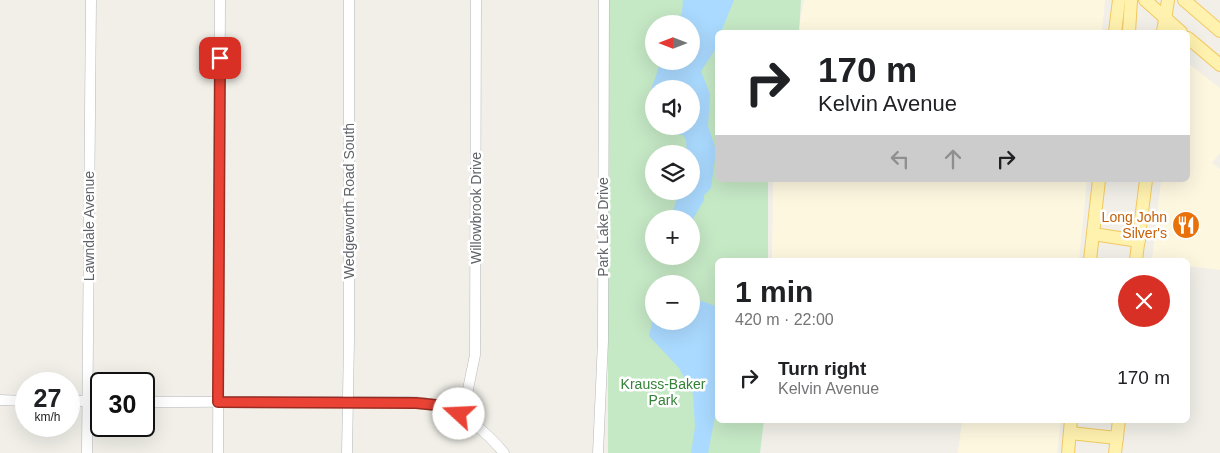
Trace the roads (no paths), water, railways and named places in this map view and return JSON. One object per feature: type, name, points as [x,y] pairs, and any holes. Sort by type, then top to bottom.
[{"type":"main road","points":[[1115,30],[1119,0]]},
{"type":"main road","points":[[1130,30],[1131,0]]},
{"type":"main road","points":[[1145,0],[1179,30]]},
{"type":"main road","points":[[1164,0],[1165,18]]},
{"type":"main road","points":[[1163,30],[1168,0]]},
{"type":"main road","points":[[1184,0],[1220,31]]},
{"type":"main road","points":[[1191,43],[1220,65]]},
{"type":"main road","points":[[1090,258],[1099,182]]},
{"type":"main road","points":[[1136,258],[1146,182]]},
{"type":"main road","points":[[1093,234],[1138,241]]},
{"type":"main road","points":[[1115,453],[1119,423]]},
{"type":"main road","points":[[1068,453],[1071,426],[1117,438]]},
{"type":"street","name":"Lawndale Avenue","points":[[88,453],[91,0]]},
{"type":"street","points":[[218,453],[220,0]]},
{"type":"street","name":"Wedgeworth Road South","points":[[347,453],[349,0]]},
{"type":"street","name":"Willowbrook Drive","points":[[459,414],[468,389],[475,355],[476,0]]},
{"type":"street","name":"Park Lake Drive","points":[[598,453],[603,342],[604,0]]},
{"type":"street","points":[[0,400],[15,400]]},
{"type":"street","points":[[80,401],[88,401]]},
{"type":"street","points":[[155,402],[429,404],[447,408],[468,418],[504,453]]},
{"type":"water","points":[[683,0],[734,0],[722,30],[715,30],[715,50],[701,71],[710,94],[708,126],[715,147],[715,158],[711,188],[704,195],[704,200],[698,210],[673,210],[677,200],[700,200],[700,145],[686,145],[683,135],[700,135],[700,80],[654,80],[658,70],[700,70],[700,15],[681,15]]},
{"type":"water","points":[[700,301],[715,306],[715,416],[708,453],[691,453],[695,427],[693,394],[679,368],[649,336],[650,330],[700,330]]},
{"type":"place","name":"Long John Silver's","points":[[1186,225]]},
{"type":"park label","name":"Krauss-Baker Park","points":[[663,392]]}]
